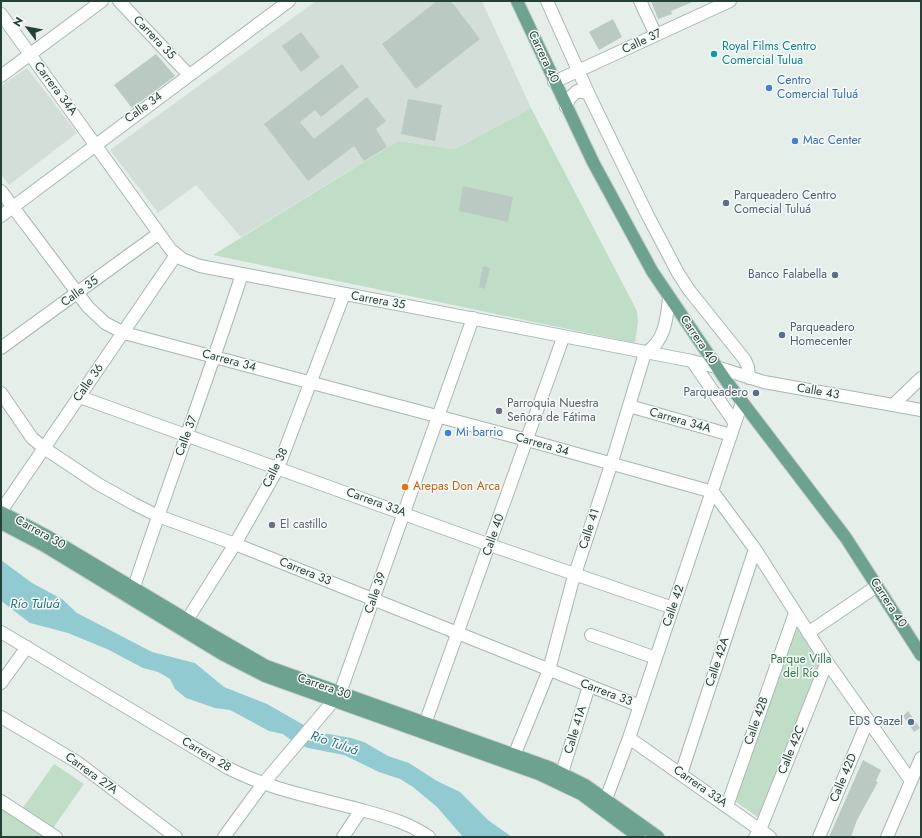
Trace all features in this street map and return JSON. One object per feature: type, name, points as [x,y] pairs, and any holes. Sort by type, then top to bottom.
[{"type":"main road","name":"Carrera 40","points":[[517,1],[566,107],[636,244],[669,298],[716,367],[846,538],[921,655]]},
{"type":"main road","name":"Carrera 30","points":[[1,512],[45,534],[131,592],[184,624],[266,666],[337,697],[513,758],[562,773],[603,804],[639,837]]},
{"type":"main road","name":"Carrera 30","points":[[1,523],[131,592]]},
{"type":"main road","name":"Carrera 30","points":[[513,758],[603,804],[658,837]]},
{"type":"street","points":[[1,76],[102,1]]},
{"type":"street","name":"Carrera 35","points":[[118,1],[189,75]]},
{"type":"street","name":"Carrera 40","points":[[547,1],[588,93],[647,214],[678,273],[693,296],[745,360],[748,366],[749,378]]},
{"type":"street","points":[[640,1],[656,35]]},
{"type":"street","name":"Calle 37","points":[[554,82],[730,1]]},
{"type":"street","name":"Calle 34","points":[[1,216],[285,2]]},
{"type":"street","name":"Carrera 34A","points":[[1,14],[29,55],[95,144]]},
{"type":"street","points":[[566,107],[570,99],[577,91],[588,93]]},
{"type":"street","name":"Carrera 35","points":[[95,144],[158,234],[176,255],[200,266],[473,318],[563,338],[692,361],[716,367]]},
{"type":"street","name":"Carrera 34","points":[[1,191],[78,294],[96,315],[105,323],[124,333],[311,384],[527,440],[611,465],[713,492]]},
{"type":"street","name":"Calle 35","points":[[1,348],[78,294],[158,234]]},
{"type":"street","name":"Calle 36","points":[[1,512],[176,255]]},
{"type":"street","name":"Calle 37","points":[[131,592],[215,357],[242,274]]},
{"type":"street","name":"Calle 38","points":[[184,624],[235,544],[278,468],[344,294]]},
{"type":"street","points":[[645,353],[653,348],[660,339],[668,315],[669,298]]},
{"type":"street","name":"Calle 39","points":[[224,837],[262,785],[337,697],[374,599],[473,318]]},
{"type":"street","name":"Calle 40","points":[[424,727],[563,338]]},
{"type":"street","name":"Calle 41","points":[[513,758],[549,670],[575,574],[611,465],[645,353]]},
{"type":"street","points":[[692,361],[735,423]]},
{"type":"street","name":"Calle 43","points":[[716,367],[749,378],[921,410]]},
{"type":"street","points":[[893,405],[921,378]]},
{"type":"street","name":"Carrera 33","points":[[1,393],[32,438],[44,448],[110,491],[158,516],[235,544],[459,632],[640,706]]},
{"type":"street","name":"Carrera 33A","points":[[80,396],[490,545],[673,608]]},
{"type":"street","name":"Calle 42","points":[[603,804],[629,738],[713,492],[742,402]]},
{"type":"street","name":"Carrera 34A","points":[[629,406],[731,435]]},
{"type":"street","points":[[713,492],[755,549],[827,662],[911,780]]},
{"type":"street","name":"Calle 42A","points":[[681,774],[755,549]]},
{"type":"street","points":[[808,633],[877,586]]},
{"type":"street","name":"Calle 42B","points":[[727,806],[795,613]]},
{"type":"street","name":"Carrera 28","points":[[1,632],[228,768],[262,785],[391,818],[421,835]]},
{"type":"street","points":[[591,635],[656,658]]},
{"type":"street","points":[[1,683],[27,647]]},
{"type":"street","name":"Calle 42C","points":[[762,835],[827,662]]},
{"type":"street","name":"Calle 41A","points":[[562,773],[589,686]]},
{"type":"street","name":"Carrera 27A","points":[[1,717],[76,762],[176,837]]},
{"type":"street","name":"Calle 42D","points":[[819,837],[868,720]]},
{"type":"street","name":"Carrera 33A","points":[[629,738],[727,806],[762,835]]},
{"type":"street","points":[[887,837],[921,758]]},
{"type":"street","points":[[1,801],[56,837]]},
{"type":"street","points":[[343,837],[361,810]]},
{"type":"shaded area","points":[[316,1],[482,1],[531,108],[455,149],[398,141],[241,237],[196,185],[158,213],[110,150]]},
{"type":"shaded area","points":[[27,68],[77,133],[9,185],[1,175],[1,86]]},
{"type":"green space","points":[[531,108],[637,311],[638,322],[635,343],[213,255],[398,141],[455,149]]},
{"type":"green space","name":"Parque Villa del Río","points":[[797,628],[821,663],[759,818],[735,801]]},
{"type":"green space","points":[[54,764],[84,784],[53,828],[22,809]]},
{"type":"green space","points":[[1,809],[45,837],[1,837]]},
{"type":"water","name":"Río Tuluá","points":[[1,560],[32,583],[62,599],[77,613],[152,652],[195,663],[224,687],[267,704],[316,732],[351,738],[364,742],[388,756],[409,763],[437,781],[460,792],[488,820],[512,837],[463,837],[437,807],[413,787],[400,779],[379,772],[344,755],[308,748],[295,743],[283,734],[269,731],[230,710],[215,708],[186,698],[175,689],[170,679],[158,672],[143,668],[107,649],[68,633],[30,623],[1,601]]},
{"type":"building","points":[[437,1],[451,1],[480,39],[416,89],[382,44]]},
{"type":"building","points":[[651,1],[695,1],[671,11],[672,14],[658,19]]},
{"type":"building","points":[[613,19],[622,37],[599,50],[589,32]]},
{"type":"building","points":[[301,32],[320,57],[301,72],[282,46]]},
{"type":"building","points":[[156,54],[175,76],[132,108],[114,85]]},
{"type":"building","points":[[342,64],[359,87],[321,117],[315,110],[300,122],[314,139],[367,97],[386,121],[376,129],[387,147],[364,161],[354,146],[308,181],[264,124]]},
{"type":"building","points":[[408,99],[442,105],[435,141],[401,134]]},
{"type":"building","points":[[463,186],[513,197],[508,222],[459,211]]},
{"type":"building","points":[[483,266],[490,268],[485,289],[479,287]]},
{"type":"building","name":"EDS Gazel","points":[[908,711],[920,728],[914,732],[903,716]]},
{"type":"building","points":[[863,760],[881,770],[876,781],[878,782],[857,820],[851,837],[829,837]]},
{"type":"place","name":"Royal Films Centro Comercial Tulua","points":[[714,54]]},
{"type":"place","name":"Centro Comercial Tuluá","points":[[769,88]]},
{"type":"place","name":"Mac Center","points":[[795,141]]},
{"type":"place","name":"Parqueadero Centro Comecial Tuluá","points":[[726,203]]},
{"type":"place","name":"Banco Falabella","points":[[835,275]]},
{"type":"place","name":"Parqueadero Homecenter","points":[[782,335]]},
{"type":"place","name":"Parqueadero","points":[[756,393]]},
{"type":"place","name":"Parroquia Nuestra Señora de Fátima","points":[[499,411]]},
{"type":"place","name":"Mi barrio","points":[[448,433]]},
{"type":"place","name":"Arepas Don Arca","points":[[405,487]]},
{"type":"place","name":"El castillo","points":[[272,525]]},
{"type":"place","name":"EDS Gazel","points":[[911,722]]}]
